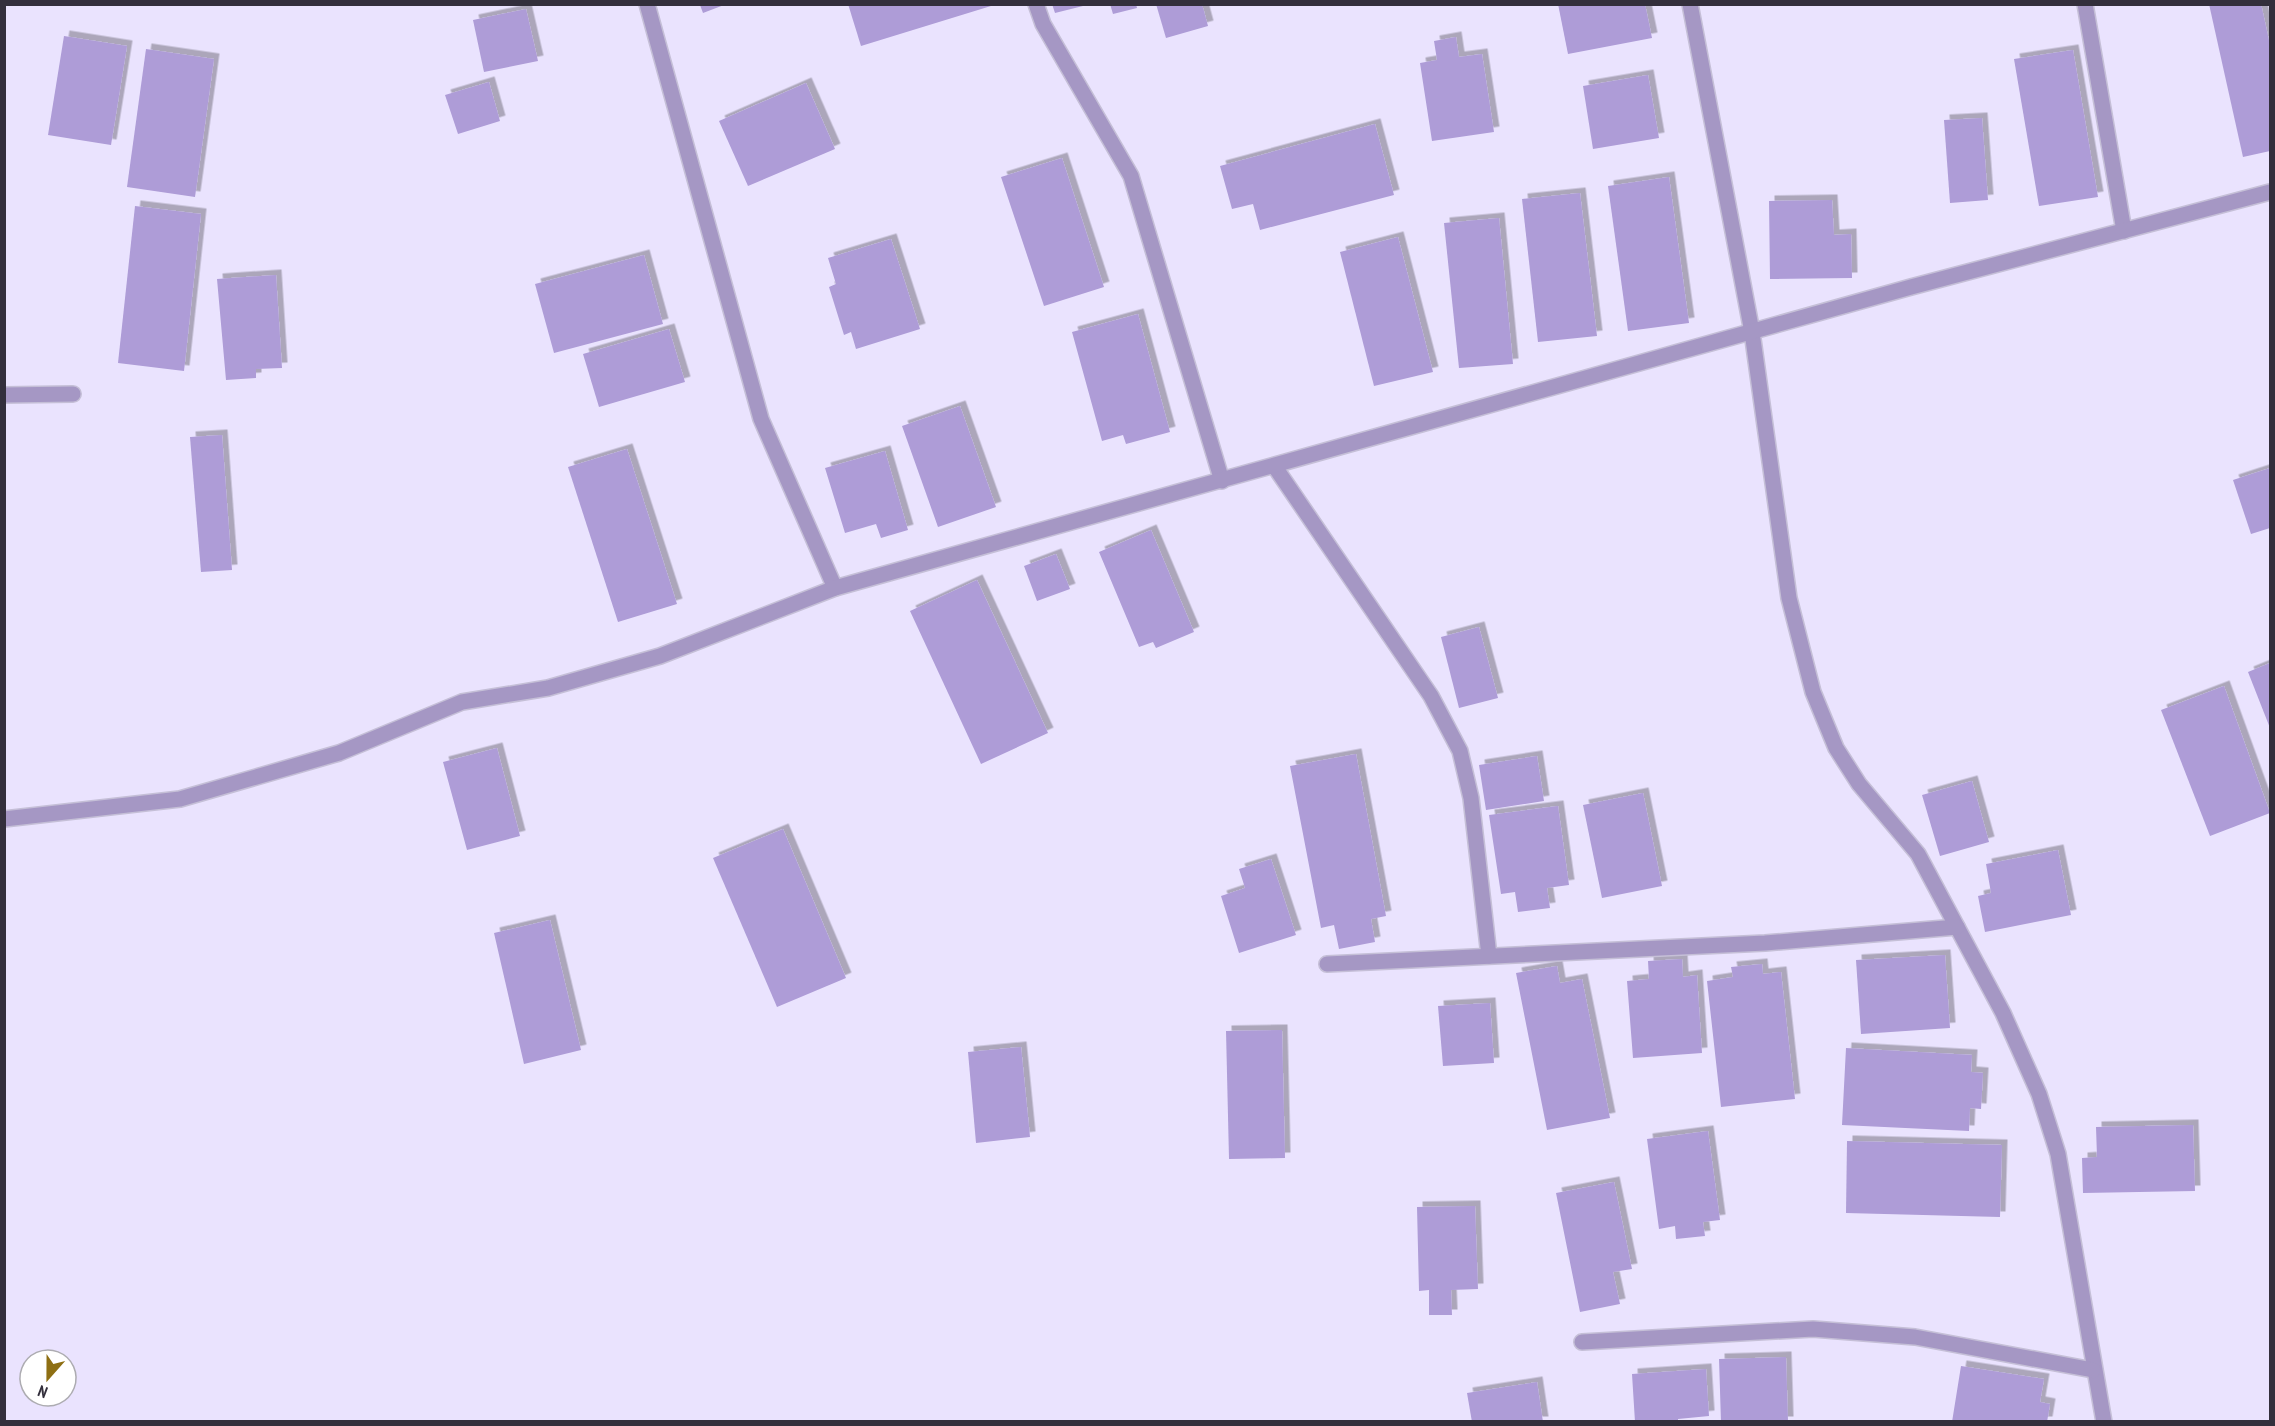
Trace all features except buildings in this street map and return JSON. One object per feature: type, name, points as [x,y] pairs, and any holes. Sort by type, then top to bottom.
[{"type":"street","points":[[647,4],[761,418],[835,588]]},
{"type":"street","points":[[1036,4],[1043,24],[1131,176],[1222,481]]},
{"type":"street","points":[[1690,4],[1752,332],[1789,598],[1813,692],[1836,748],[1859,784],[1918,854],[2003,1013],[2039,1094],[2058,1154],[2093,1370],[2104,1422]]},
{"type":"street","points":[[2085,4],[2124,231]]},
{"type":"street","points":[[4,819],[180,799],[339,753],[462,702],[548,688],[660,656],[835,588],[1752,332],[2271,192]]},
{"type":"street","points":[[4,395],[74,394]]},
{"type":"street","points":[[1275,467],[1431,696],[1460,751],[1471,798],[1489,956]]},
{"type":"street","points":[[1327,964],[1765,943],[1957,927]]},
{"type":"street","points":[[1582,1342],[1813,1329],[1915,1337],[2093,1370]]}]
